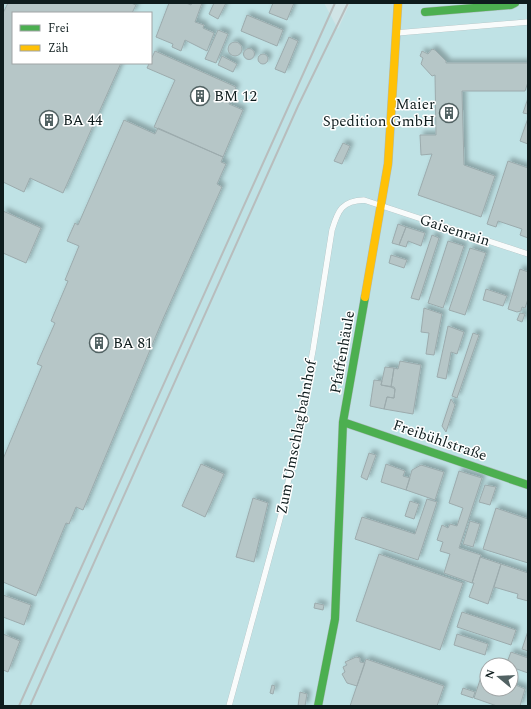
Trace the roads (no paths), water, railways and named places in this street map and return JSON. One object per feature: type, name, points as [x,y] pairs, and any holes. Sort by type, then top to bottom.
[{"type":"street","name":"Pfaffenhäule","points":[[318,706],[335,619],[343,422],[382,206],[390,149],[398,3]]},
{"type":"street","points":[[425,12],[511,5],[515,3]]},
{"type":"street","points":[[396,33],[528,22]]},
{"type":"street","name":"Zum Umschlagbahnhof","points":[[229,706],[284,504],[337,213],[344,205],[356,200],[364,200],[382,206]]},
{"type":"street","name":"Gaisenrain","points":[[382,206],[528,254]]},
{"type":"street","name":"Freibühlstraße","points":[[343,422],[528,484]]},
{"type":"railway","points":[[19,706],[335,3]]},
{"type":"railway","points":[[30,706],[298,106],[348,3]]},
{"type":"place","name":"BM 12","points":[[200,96]]},
{"type":"place","name":"Maier Spedition GmbH","points":[[449,113]]},
{"type":"place","name":"BA 44","points":[[49,120]]},
{"type":"place","name":"BA 81","points":[[99,343]]}]
